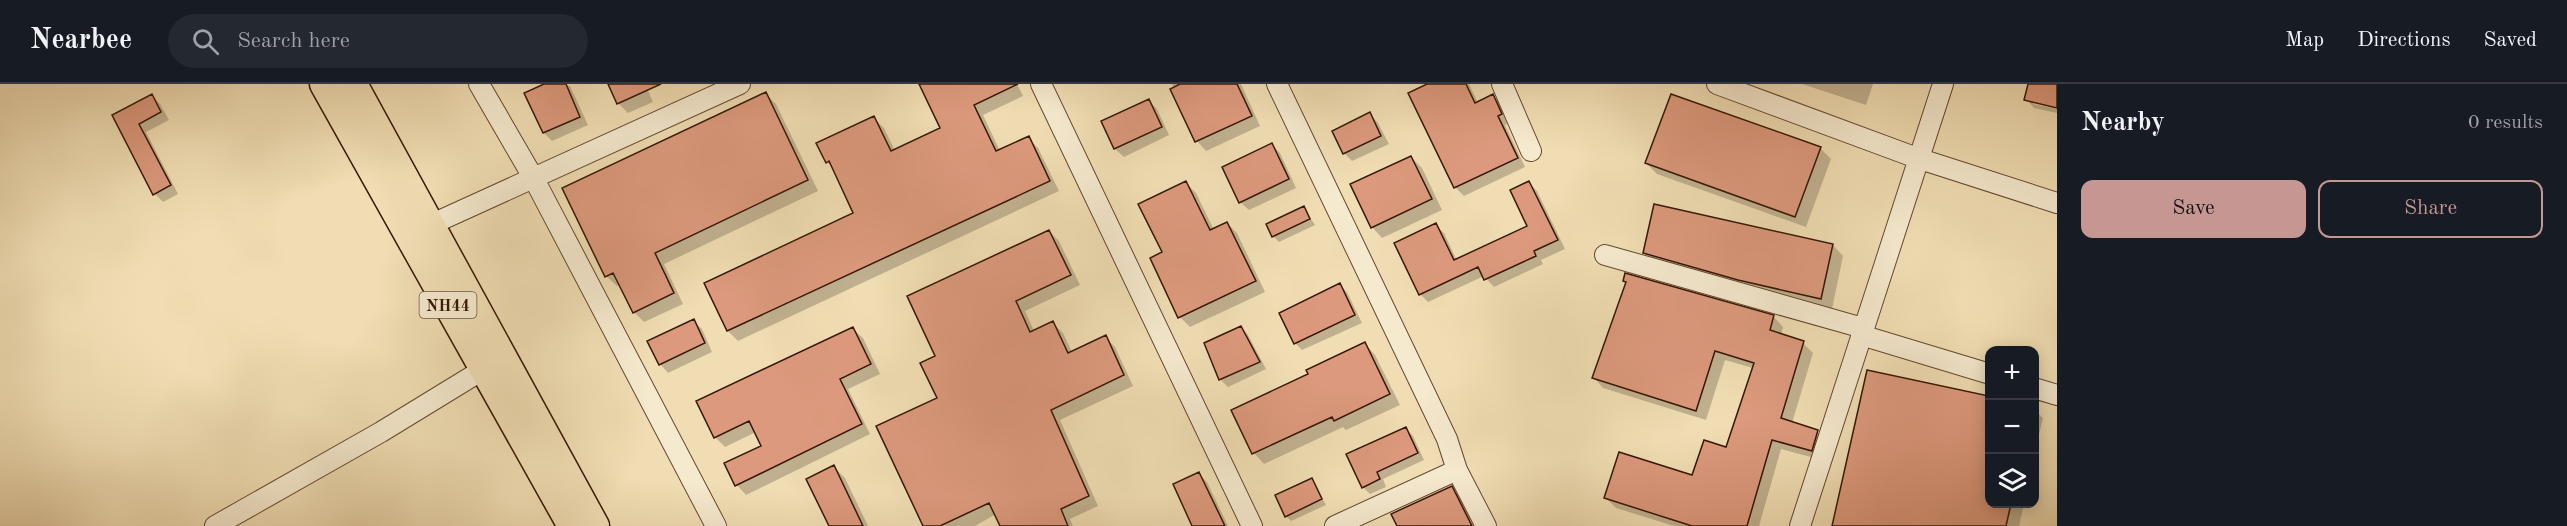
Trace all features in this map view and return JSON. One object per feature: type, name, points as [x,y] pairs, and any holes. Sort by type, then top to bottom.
[{"type":"highway","name":"NH44","points":[[324,84],[573,526]]},
{"type":"highway","name":"NH44","points":[[352,84],[595,526]]},
{"type":"street","points":[[479,84],[534,179],[717,526]]},
{"type":"street","points":[[430,225],[740,84]]},
{"type":"street","points":[[1041,84],[1252,526]]},
{"type":"street","points":[[1277,84],[1447,439],[1457,470],[1486,526]]},
{"type":"street","points":[[1502,84],[1531,151]]},
{"type":"street","points":[[1717,84],[1917,158],[2057,203]]},
{"type":"street","points":[[1800,526],[1917,158],[1943,84]]},
{"type":"street","points":[[1605,255],[1862,331],[1985,373]]},
{"type":"street","points":[[215,526],[381,432],[484,369]]},
{"type":"street","points":[[2039,390],[2057,395]]},
{"type":"street","points":[[1335,526],[1457,470]]},
{"type":"building","points":[[544,84],[566,84],[580,117],[543,133],[524,93]]},
{"type":"building","points":[[608,84],[661,84],[617,104]]},
{"type":"building","points":[[919,84],[1018,84],[974,105],[996,151],[1029,136],[1050,181],[727,331],[704,283],[853,213],[829,161],[826,163],[816,143],[874,116],[891,151],[940,128]]},
{"type":"building","points":[[1180,84],[1237,84],[1252,116],[1195,142],[1170,89]]},
{"type":"building","points":[[1427,84],[1466,84],[1475,103],[1493,94],[1502,114],[1498,116],[1518,158],[1454,188],[1408,93]]},
{"type":"building","points":[[2028,84],[2057,84],[2057,108],[2024,100]]},
{"type":"building","points":[[766,92],[808,180],[655,253],[674,293],[633,313],[613,273],[605,277],[562,188]]},
{"type":"building","points":[[152,94],[161,112],[139,124],[171,185],[153,195],[112,115]]},
{"type":"building","points":[[1671,94],[1821,147],[1795,217],[1645,163]]},
{"type":"building","points":[[1149,99],[1162,127],[1114,149],[1101,121]]},
{"type":"building","points":[[1370,112],[1381,136],[1343,154],[1332,131]]},
{"type":"building","points":[[1272,143],[1289,179],[1239,203],[1222,167]]},
{"type":"building","points":[[1411,156],[1432,199],[1371,228],[1350,184]]},
{"type":"building","points":[[1186,181],[1210,230],[1227,222],[1256,281],[1178,318],[1150,258],[1162,252],[1138,204]]},
{"type":"building","points":[[1529,181],[1558,240],[1534,251],[1536,256],[1484,280],[1478,267],[1419,295],[1394,243],[1436,223],[1454,260],[1527,226],[1510,190]]},
{"type":"building","points":[[1654,204],[1833,244],[1821,299],[1738,280],[1643,253]]},
{"type":"building","points":[[1304,206],[1310,219],[1272,237],[1266,224]]},
{"type":"building","points":[[1049,230],[1071,275],[1016,301],[1030,332],[1053,321],[1068,353],[1106,335],[1124,375],[1051,410],[1089,496],[1061,509],[1068,526],[1000,526],[989,503],[940,526],[923,526],[876,426],[937,398],[920,363],[935,356],[907,296]]},
{"type":"building","points":[[1625,273],[1774,315],[1770,330],[1804,341],[1781,418],[1818,430],[1812,451],[1772,440],[1747,526],[1692,526],[1604,498],[1619,452],[1692,475],[1704,440],[1726,447],[1754,363],[1715,351],[1696,411],[1592,378],[1626,282],[1623,281]]},
{"type":"building","points":[[1340,283],[1355,315],[1294,344],[1279,313]]},
{"type":"building","points":[[694,319],[705,343],[659,365],[647,341]]},
{"type":"building","points":[[1241,326],[1260,362],[1219,380],[1204,343]]},
{"type":"building","points":[[853,327],[871,364],[840,379],[862,424],[735,486],[724,463],[761,446],[749,421],[714,438],[696,401]]},
{"type":"building","points":[[1365,342],[1390,394],[1334,421],[1332,417],[1252,454],[1231,410],[1308,374],[1306,370]]},
{"type":"building","points":[[1867,370],[1985,395],[1985,508],[2010,508],[2006,526],[1832,526]]},
{"type":"building","points":[[1406,427],[1418,453],[1377,472],[1380,479],[1362,488],[1346,454]]},
{"type":"building","points":[[834,465],[863,526],[829,526],[806,479]]},
{"type":"building","points":[[1199,472],[1225,526],[1192,526],[1173,484]]},
{"type":"building","points":[[1312,478],[1322,499],[1285,517],[1275,495]]},
{"type":"building","points":[[1452,486],[1472,526],[1397,526],[1391,514]]}]
